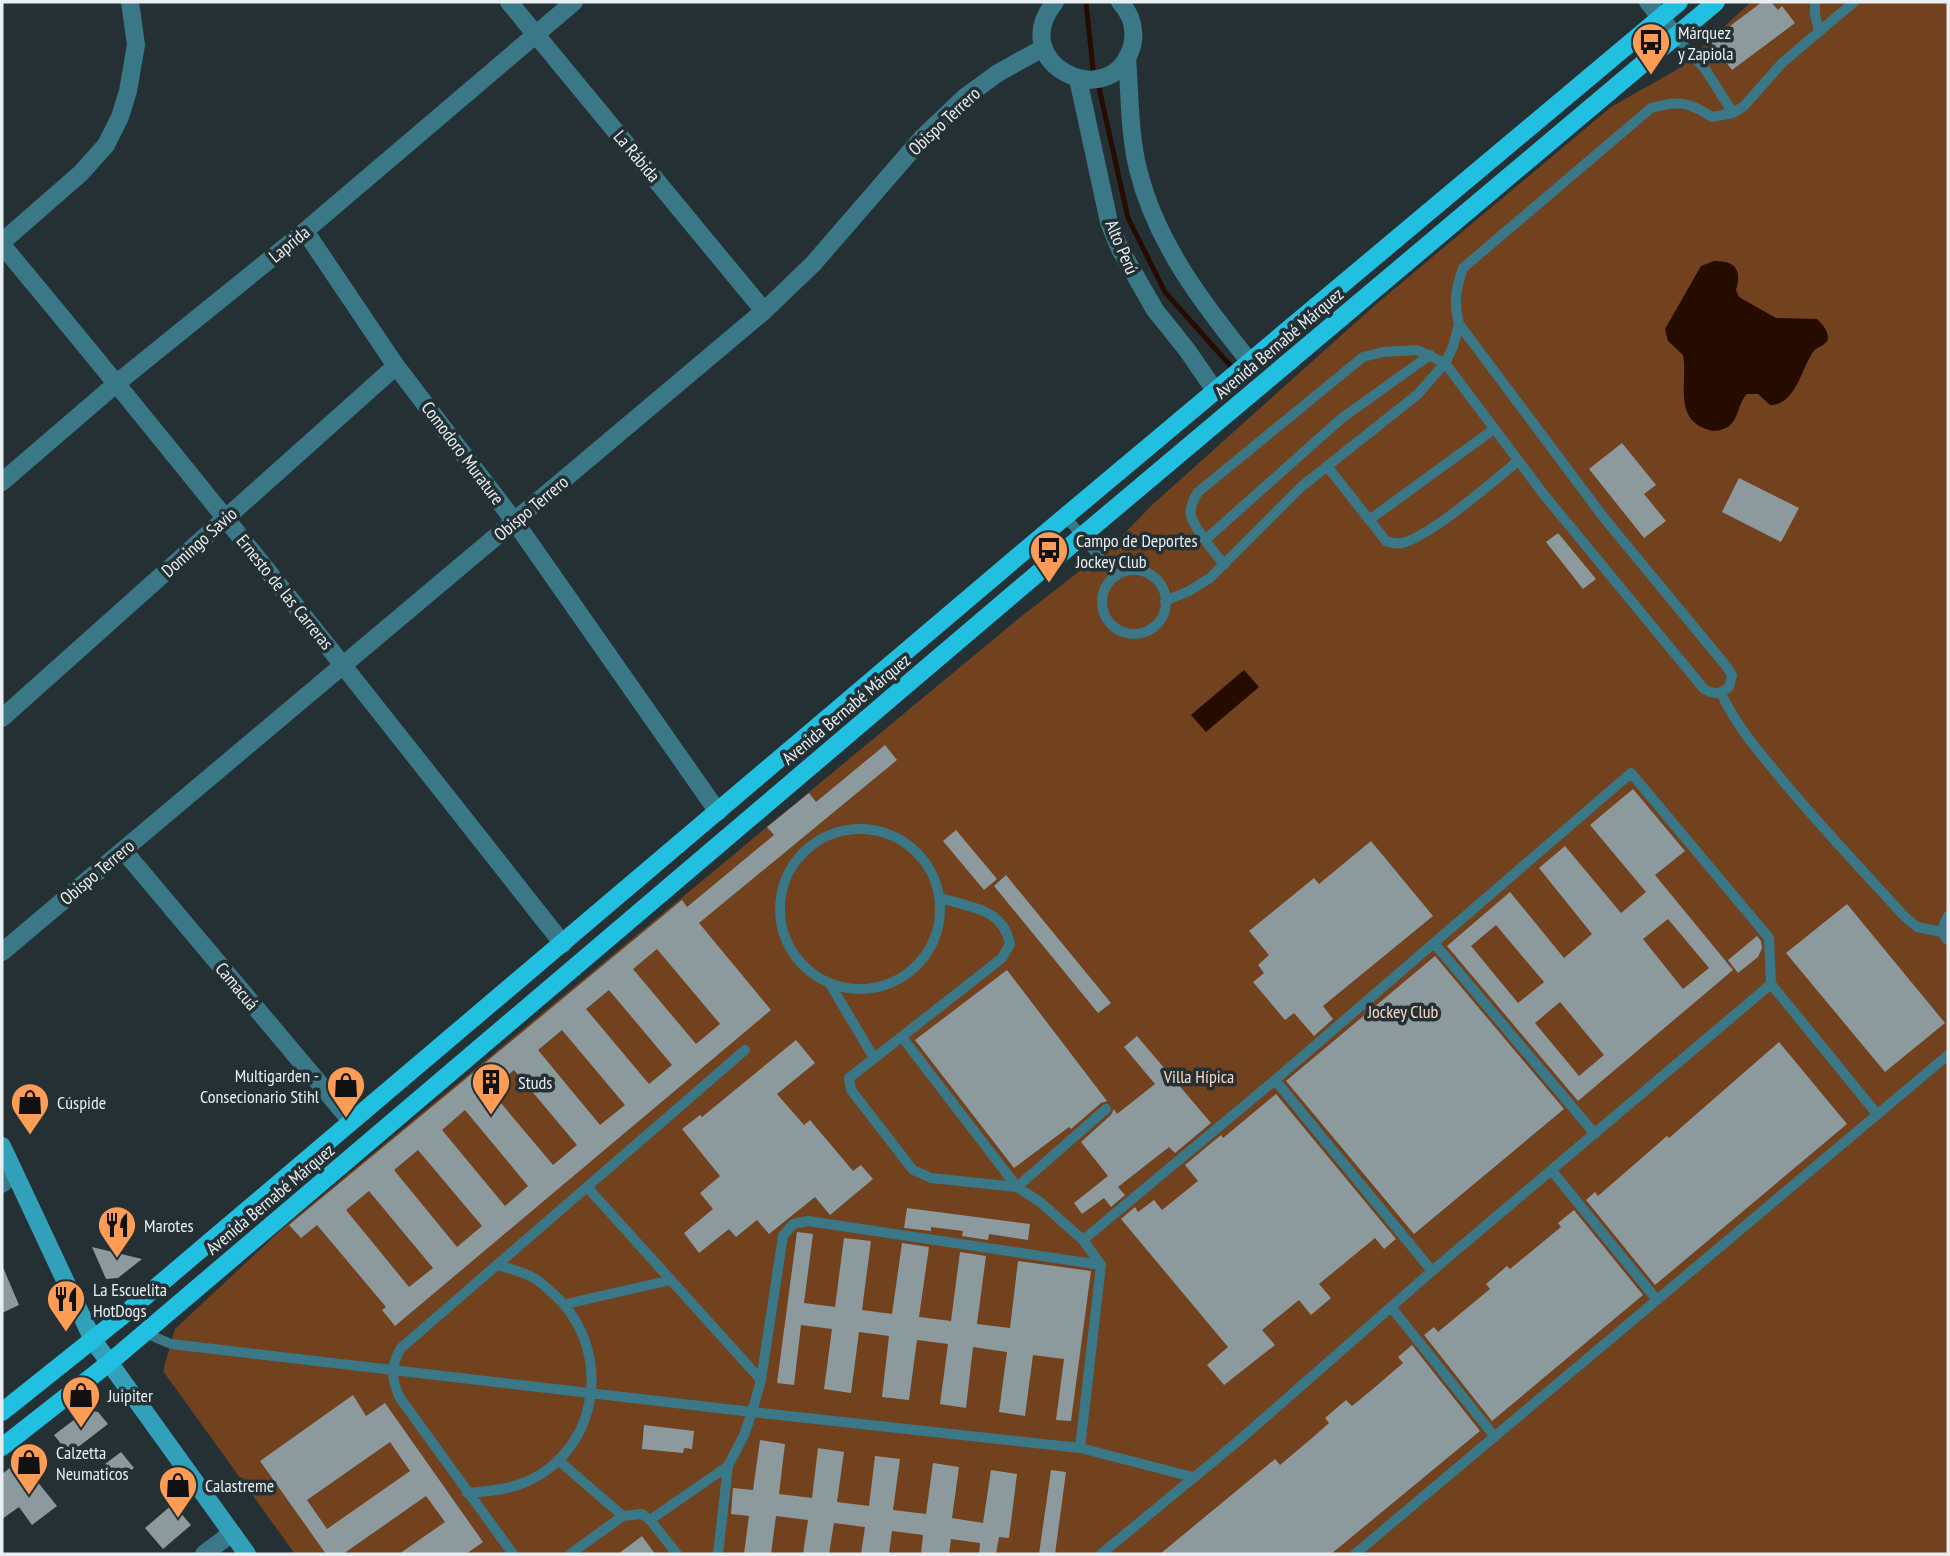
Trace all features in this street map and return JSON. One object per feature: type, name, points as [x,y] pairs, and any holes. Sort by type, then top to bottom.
[{"type":"main road","name":"Avenida Bernabé Márquez","points":[[2,1412],[93,1340],[1679,2]]},
{"type":"main road","name":"Avenida Bernabé Márquez","points":[[2,1447],[145,1333],[1716,2]]},
{"type":"main road","points":[[2,1146],[8,1178],[93,1340],[247,1554]]},
{"type":"street","name":"Ernesto de las Carreras","points":[[130,2],[136,45],[120,117],[106,145],[81,173],[2,243],[342,663],[563,944]]},
{"type":"street","name":"La Rábida","points":[[509,2],[764,310]]},
{"type":"street","name":"Laprida","points":[[2,482],[117,383],[305,231],[574,2]]},
{"type":"street","points":[[1055,2],[1043,22],[1041,35],[1044,48],[1056,68],[1078,79],[1093,80],[1107,76],[1128,57]]},
{"type":"street","points":[[1648,2],[1675,36]]},
{"type":"street","points":[[1126,4],[1133,32],[1128,57],[1132,128],[1138,168],[1155,222],[1187,278],[1250,362]]},
{"type":"street","name":"Obispo Terrero","points":[[2,952],[764,310],[813,264],[923,136],[965,97],[998,73],[1044,48]]},
{"type":"street","name":"Alto Perú","points":[[1078,79],[1109,222],[1120,249],[1155,310],[1216,392]]},
{"type":"street","name":"Comodoro Murature","points":[[305,231],[396,366],[515,522],[718,812]]},
{"type":"street","name":"Domingo Savio","points":[[2,718],[396,366]]},
{"type":"street","name":"Camacuá","points":[[123,850],[351,1121]]},
{"type":"street","points":[[204,1554],[232,1533]]},
{"type":"lane","points":[[1815,2],[1819,30]]},
{"type":"lane","points":[[1224,565],[1192,520],[1189,509],[1198,492],[1363,357],[1382,352],[1417,350],[1445,363],[1518,461],[1704,689],[1721,693],[1729,687],[1732,675],[1727,667],[1589,499],[1459,324],[1455,310],[1455,290],[1463,268],[1651,108],[1672,102],[1693,105],[1712,117],[1733,113],[1744,106],[1782,64],[1819,30],[1854,2]]},
{"type":"lane","points":[[1675,36],[1705,69],[1733,113]]},
{"type":"lane","points":[[1166,601],[1210,578],[1280,507],[1418,394],[1445,363],[1453,347],[1459,324]]},
{"type":"lane","points":[[1205,540],[1342,418],[1430,355]]},
{"type":"lane","points":[[1369,520],[1494,429]]},
{"type":"lane","points":[[1327,466],[1386,541],[1402,543],[1428,531],[1518,461]]},
{"type":"lane","points":[[1066,517],[1115,576]]},
{"type":"lane","points":[[1133,570],[1151,575],[1164,591],[1164,611],[1153,628],[1143,632],[1123,632],[1114,627],[1103,610],[1103,592],[1115,576],[1133,570]]},
{"type":"lane","points":[[1721,693],[1733,718],[1772,767],[1905,918],[1917,927],[1945,936],[1943,924],[1948,916]]},
{"type":"lane","points":[[1083,1240],[1275,1080],[1631,773],[1769,938],[1771,984],[1877,1114]]},
{"type":"lane","points":[[863,828],[891,834],[915,849],[932,871],[940,898],[940,926],[929,951],[910,972],[876,987],[857,989],[830,984],[806,968],[789,946],[780,920],[781,892],[792,866],[811,845],[835,832],[863,828]]},
{"type":"lane","points":[[940,898],[988,913],[1001,920],[1010,944],[1002,958],[849,1078],[849,1086],[913,1170],[931,1178],[1017,1187],[1106,1109]]},
{"type":"lane","points":[[1434,943],[1595,1134]]},
{"type":"lane","points":[[830,984],[874,1058]]},
{"type":"lane","points":[[1101,1554],[1237,1442],[1391,1307],[1771,984]]},
{"type":"lane","points":[[902,1037],[1017,1187],[1040,1202],[1083,1240],[1101,1265],[1080,1448]]},
{"type":"lane","points":[[513,1554],[400,1398],[393,1384],[394,1359],[401,1348],[745,1050]]},
{"type":"lane","points":[[1355,1554],[1948,1055]]},
{"type":"lane","points":[[1275,1080],[1432,1272]]},
{"type":"lane","points":[[1552,1171],[1657,1300]]},
{"type":"lane","points":[[587,1187],[761,1380]]},
{"type":"lane","points":[[718,1554],[728,1466],[744,1435],[761,1380],[783,1236],[787,1228],[799,1222],[1101,1265]]},
{"type":"lane","points":[[467,1493],[500,1491],[531,1480],[558,1460],[574,1441],[585,1418],[592,1393],[592,1361],[583,1331],[566,1304],[535,1278],[498,1265]]},
{"type":"lane","points":[[566,1304],[671,1280]]},
{"type":"lane","points":[[1391,1307],[1495,1437]]},
{"type":"lane","points":[[145,1333],[171,1344],[1080,1448],[1193,1477]]},
{"type":"lane","points":[[558,1460],[623,1516]]},
{"type":"lane","points":[[650,1520],[728,1466]]},
{"type":"lane","points":[[570,1554],[623,1516],[642,1514],[677,1554]]},
{"type":"green space","name":"Jockey Club","points":[[1751,2],[1948,2],[1948,1554],[295,1554],[163,1371],[175,1329],[283,1228],[1018,619],[1113,545],[1152,505],[1374,306],[1611,107],[1678,69]]},
{"type":"shaded area","points":[[1714,261],[1728,263],[1736,268],[1736,290],[1739,297],[1776,318],[1817,319],[1826,330],[1828,338],[1826,343],[1813,352],[1797,385],[1786,399],[1770,405],[1758,394],[1747,394],[1732,424],[1714,431],[1696,423],[1689,416],[1684,397],[1683,355],[1668,341],[1665,329],[1701,266]]},
{"type":"shaded area","points":[[1244,670],[1259,687],[1206,732],[1191,715]]},
{"type":"building","points":[[1762,2],[1771,2],[1778,10],[1782,6],[1795,23],[1732,70],[1710,41]]},
{"type":"building","points":[[1622,443],[1656,485],[1644,494],[1666,521],[1644,538],[1589,469]]},
{"type":"building","points":[[1739,478],[1799,508],[1781,542],[1722,512]]},
{"type":"building","points":[[1558,533],[1596,579],[1583,589],[1546,542]]},
{"type":"building","name":"Studs","points":[[885,745],[897,760],[699,923],[771,1010],[395,1326],[382,1310],[386,1307],[317,1225],[301,1238],[289,1225],[682,900],[687,907],[774,835],[767,827],[809,793],[816,802]],"holes":[[[657,949],[720,1024],[696,1044],[633,969]],[[609,990],[672,1065],[649,1084],[586,1009]],[[562,1030],[625,1105],[600,1125],[538,1050]],[[514,1070],[577,1145],[553,1165],[490,1090]],[[465,1110],[528,1186],[505,1206],[442,1130]],[[418,1150],[482,1226],[457,1247],[394,1170]],[[369,1191],[433,1268],[409,1287],[346,1210]]]},
{"type":"building","points":[[1633,789],[1685,851],[1655,875],[1733,970],[1578,1101],[1447,946],[1510,892],[1564,958],[1592,934],[1539,868],[1565,846],[1621,913],[1646,892],[1590,825]],"holes":[[[1668,919],[1709,968],[1683,989],[1643,939]],[[1496,925],[1544,982],[1518,1003],[1471,946]],[[1560,1002],[1604,1055],[1579,1076],[1535,1023]]]},
{"type":"building","points":[[956,830],[997,879],[984,890],[943,841]]},
{"type":"building","points":[[1371,841],[1433,916],[1323,1006],[1333,1019],[1314,1036],[1294,1013],[1285,1020],[1253,982],[1264,973],[1258,965],[1269,955],[1249,931],[1314,878],[1319,884]]},
{"type":"building","points":[[1006,875],[1111,1003],[1098,1013],[994,886]]},
{"type":"building","points":[[1847,904],[1945,1023],[1885,1072],[1786,953]]},
{"type":"building","points":[[1757,936],[1762,948],[1758,957],[1738,973],[1728,960]]},
{"type":"building","points":[[1435,956],[1564,1109],[1414,1234],[1286,1081]]},
{"type":"building","points":[[1007,970],[1107,1101],[1014,1168],[915,1040]]},
{"type":"building","points":[[1137,1036],[1211,1123],[1175,1153],[1169,1147],[1118,1187],[1125,1195],[1111,1207],[1104,1198],[1082,1214],[1074,1203],[1108,1176],[1081,1142],[1111,1115],[1114,1109],[1117,1114],[1155,1084],[1124,1047]]},
{"type":"building","points":[[796,1040],[815,1063],[777,1094],[804,1125],[810,1120],[853,1171],[861,1165],[873,1179],[830,1215],[815,1197],[769,1234],[757,1220],[736,1237],[729,1229],[699,1253],[684,1233],[713,1209],[700,1193],[720,1176],[682,1129],[700,1115],[702,1117]]},
{"type":"building","points":[[1779,1042],[1847,1124],[1655,1285],[1586,1200],[1595,1192],[1598,1196],[1667,1136],[1669,1138]]},
{"type":"building","points":[[1276,1094],[1396,1239],[1384,1249],[1375,1238],[1319,1284],[1331,1298],[1311,1315],[1299,1300],[1262,1330],[1275,1345],[1224,1385],[1207,1365],[1228,1347],[1121,1219],[1135,1207],[1138,1212],[1154,1200],[1162,1210],[1198,1181],[1185,1165]]},
{"type":"building","points":[[907,1208],[1030,1224],[1028,1240],[989,1234],[988,1240],[962,1236],[963,1231],[931,1227],[931,1231],[904,1228]]},
{"type":"building","points":[[1574,1210],[1643,1295],[1492,1421],[1424,1335],[1434,1327],[1438,1332],[1490,1289],[1486,1284],[1507,1266],[1510,1269],[1561,1227],[1558,1223]]},
{"type":"building","points":[[797,1232],[813,1234],[804,1303],[835,1307],[844,1238],[871,1241],[862,1310],[892,1314],[902,1243],[929,1247],[919,1317],[951,1321],[960,1252],[986,1256],[977,1324],[1010,1328],[1018,1261],[1091,1271],[1071,1421],[1056,1420],[1064,1359],[1033,1355],[1025,1416],[999,1412],[1007,1352],[973,1347],[966,1408],[940,1404],[948,1344],[917,1340],[909,1400],[882,1397],[889,1336],[859,1332],[851,1393],[824,1389],[832,1329],[801,1325],[794,1385],[777,1383]]},
{"type":"building","name":"Marotes","points":[[92,1247],[142,1259],[118,1278],[106,1279]]},
{"type":"building","points":[[2,1265],[19,1305],[2,1313]]},
{"type":"building","points":[[1412,1345],[1480,1431],[1331,1554],[1160,1554],[1275,1459],[1280,1465],[1329,1423],[1325,1418],[1346,1400],[1352,1406],[1374,1388],[1403,1363],[1398,1357]]},
{"type":"building","points":[[353,1395],[366,1416],[385,1403],[483,1542],[466,1554],[399,1554],[445,1522],[426,1496],[343,1554],[326,1554],[260,1461]],"holes":[[[390,1442],[410,1471],[327,1529],[307,1500]]]},
{"type":"building","name":"Juipiter","points":[[87,1410],[98,1412],[108,1424],[69,1454],[54,1435]]},
{"type":"building","points":[[644,1425],[694,1431],[692,1449],[684,1448],[683,1453],[642,1449]]},
{"type":"building","points":[[760,1440],[785,1444],[779,1494],[812,1498],[818,1448],[844,1452],[837,1502],[869,1506],[875,1456],[900,1459],[893,1510],[926,1514],[933,1463],[959,1467],[952,1518],[983,1523],[991,1470],[1017,1474],[1009,1538],[999,1537],[996,1554],[979,1554],[980,1543],[951,1539],[949,1554],[921,1554],[923,1535],[892,1531],[889,1554],[861,1554],[865,1527],[834,1523],[829,1554],[803,1554],[808,1520],[776,1516],[771,1554],[744,1554],[749,1516],[731,1514],[733,1488],[753,1490]]},
{"type":"building","points":[[121,1452],[134,1468],[117,1480],[105,1464]]},
{"type":"building","name":"Calzetta Neumaticos","points":[[20,1460],[57,1506],[32,1525],[19,1507],[2,1519],[2,1474]]},
{"type":"building","points":[[1051,1470],[1066,1472],[1055,1554],[1039,1554]]},
{"type":"building","points":[[173,1504],[191,1525],[163,1549],[145,1528]]},
{"type":"building","points":[[642,1536],[655,1554],[618,1554]]},
{"type":"waterway","points":[[1086,2],[1093,69]]},
{"type":"waterway","points":[[1099,88],[1128,218],[1165,292],[1235,371]]},
{"type":"place","name":"Márquez y Zapiola","points":[[1651,76]]},
{"type":"place","name":"Campo de Deportes Jockey Club","points":[[1049,584]]},
{"type":"place","name":"Studs","points":[[491,1116]]},
{"type":"place","name":"Multigarden - Consecionario Stihl","points":[[346,1119]]},
{"type":"place","name":"Cúspide","points":[[30,1136]]},
{"type":"place","name":"Marotes","points":[[117,1259]]},
{"type":"place","name":"La Escuelita HotDogs","points":[[66,1333]]},
{"type":"place","name":"Juipiter","points":[[81,1429]]},
{"type":"place","name":"Calzetta Neumaticos","points":[[29,1496]]},
{"type":"place","name":"Calastreme","points":[[178,1519]]},
{"type":"park label","name":"Villa Hípica","points":[[1199,1076]]}]
